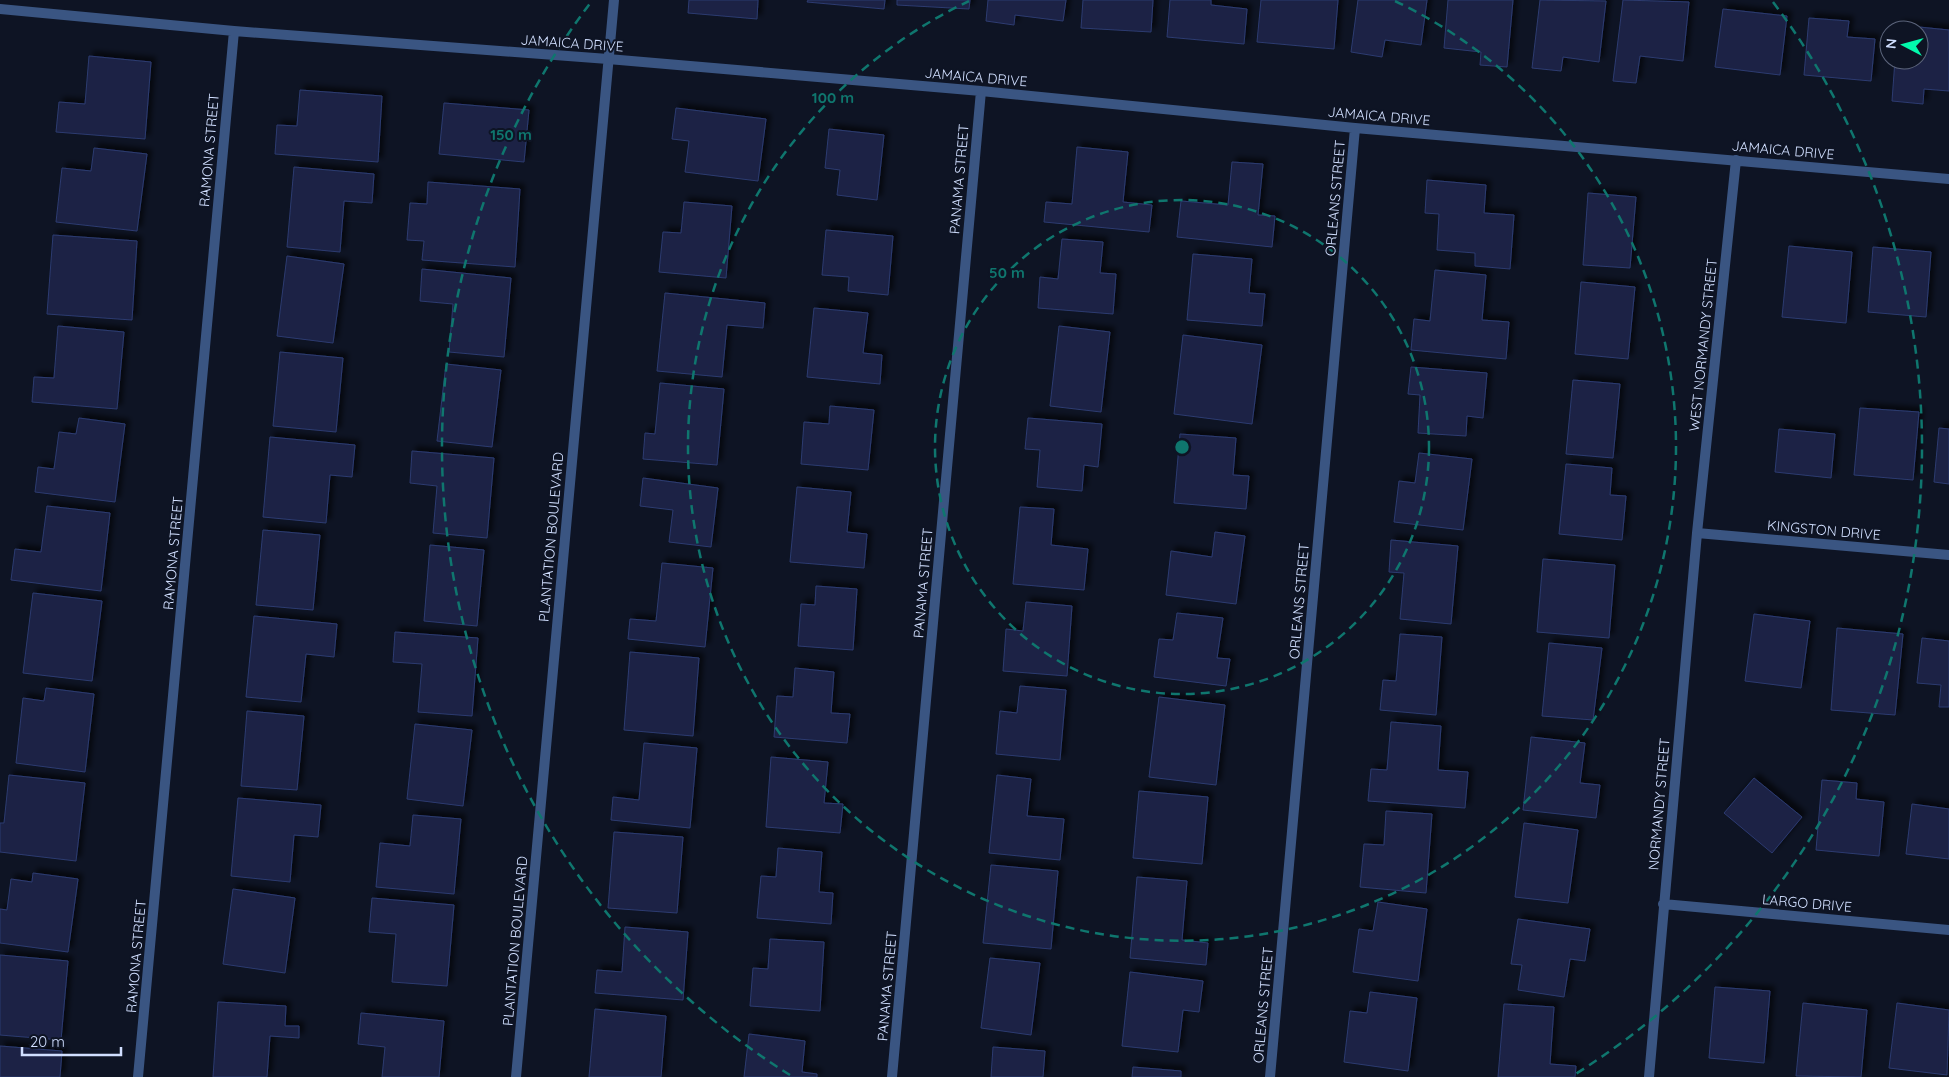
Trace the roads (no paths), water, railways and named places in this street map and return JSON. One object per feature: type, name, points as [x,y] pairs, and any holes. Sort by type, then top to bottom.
[{"type":"street","name":"PLANTATION BOULEVARD","points":[[516,1077],[614,0]]},
{"type":"street","name":"JAMAICA DRIVE","points":[[0,9],[234,31],[608,59],[981,91],[1355,128],[1949,178]]},
{"type":"street","name":"RAMONA STREET","points":[[138,1077],[234,31]]},
{"type":"street","name":"PANAMA STREET","points":[[892,1077],[981,91]]},
{"type":"street","name":"ORLEANS STREET","points":[[1270,1077],[1355,128]]},
{"type":"street","name":"WEST NORMANDY STREET","points":[[1697,533],[1736,160]]},
{"type":"street","name":"KINGSTON DRIVE","points":[[1697,533],[1949,555]]},
{"type":"street","name":"NORMANDY STREET","points":[[1649,1077],[1697,533]]},
{"type":"street","name":"LARGO DRIVE","points":[[1663,904],[1949,930]]}]
